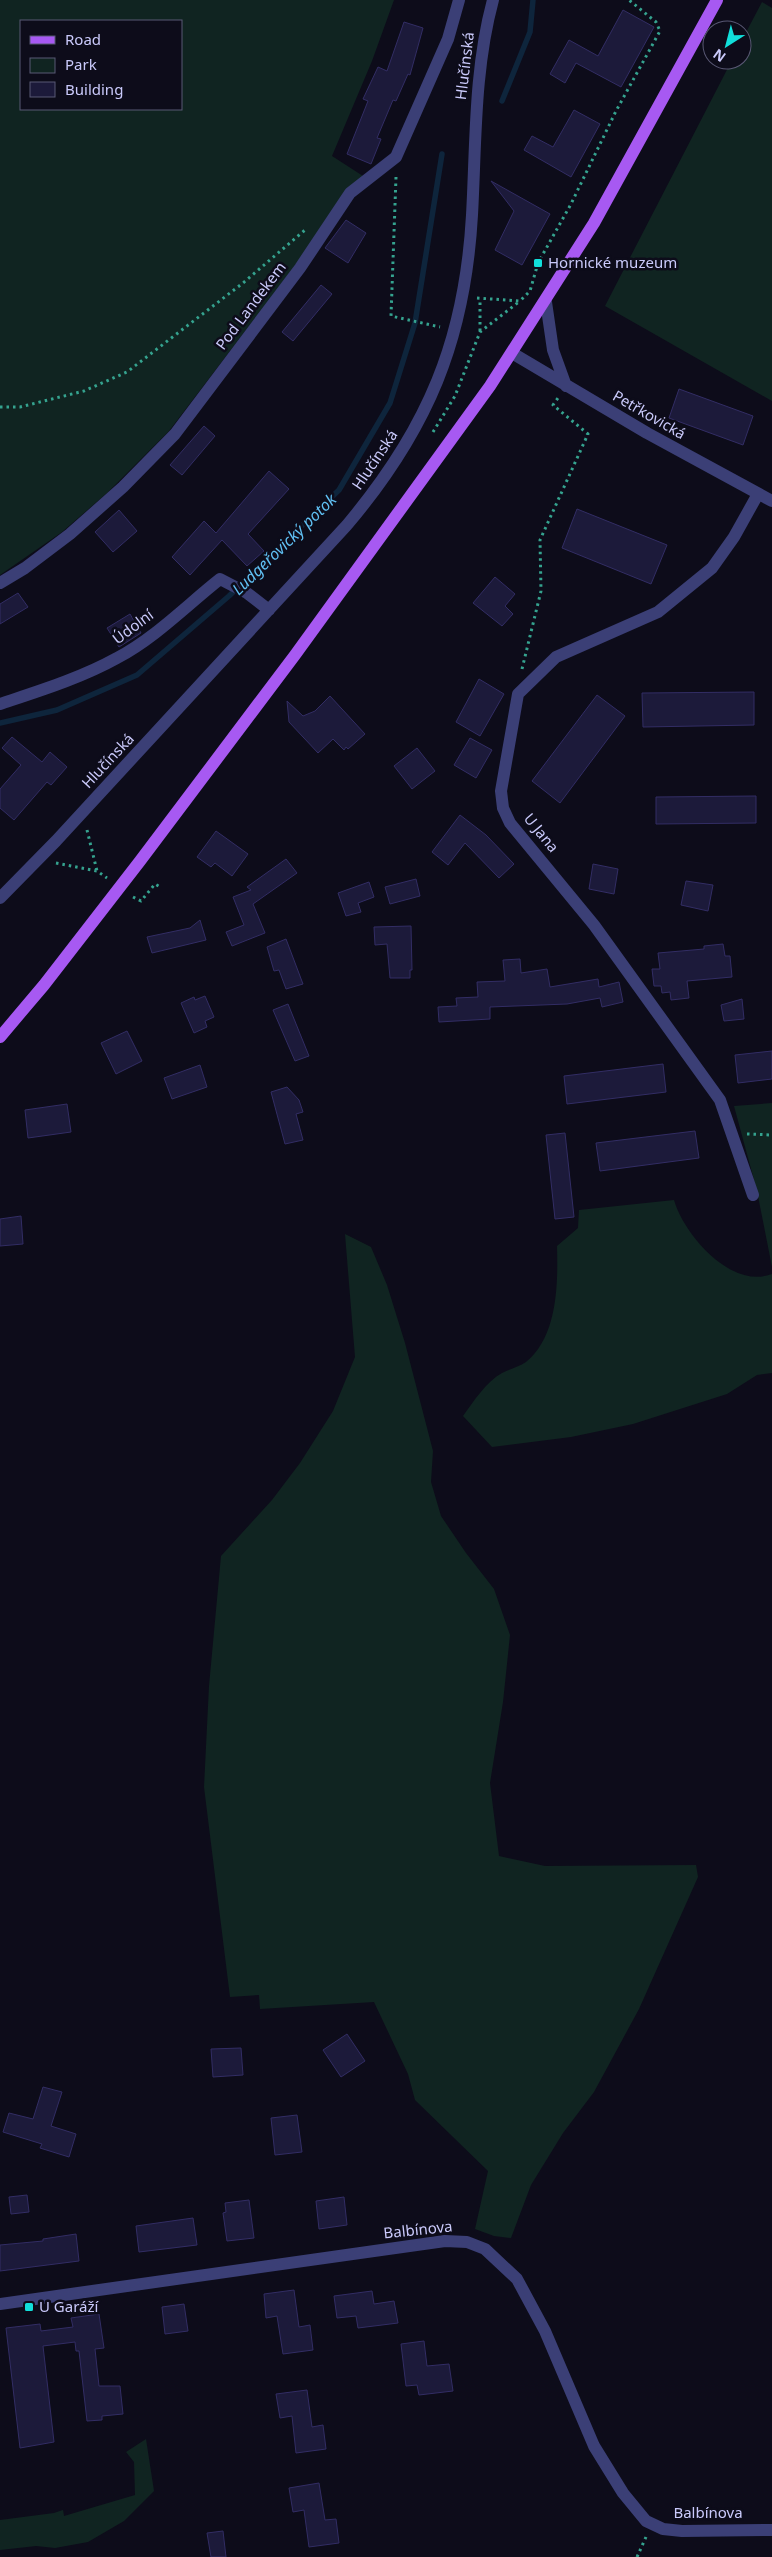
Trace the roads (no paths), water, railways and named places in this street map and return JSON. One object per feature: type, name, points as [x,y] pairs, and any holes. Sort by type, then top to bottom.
[{"type":"main road","points":[[0,1037],[44,985],[289,662],[464,424],[546,302],[641,140],[717,0]]},
{"type":"street","name":"Pod Landekem","points":[[0,583],[26,568],[70,534],[123,487],[174,434],[300,268],[350,193],[396,157],[448,39],[459,0]]},
{"type":"street","name":"Hlučínská","points":[[0,898],[39,860],[347,525],[394,465],[411,437],[440,377],[456,328],[464,295],[472,214],[477,99],[483,46],[493,0]]},
{"type":"street","points":[[546,302],[553,350],[566,386]]},
{"type":"street","name":"Petřkovická","points":[[512,353],[647,433],[772,501]]},
{"type":"street","name":"U Jana","points":[[752,1194],[720,1100],[594,925],[510,823],[504,808],[501,791],[518,694],[556,657],[658,612],[712,568],[734,538],[758,494]]},
{"type":"street","name":"Údolní","points":[[0,704],[80,675],[117,658],[220,579],[247,593],[269,610]]},
{"type":"street","name":"Balbínova","points":[[0,2304],[445,2241],[466,2242],[485,2249],[517,2279],[545,2331],[594,2446],[623,2493],[646,2521],[663,2529],[682,2531],[772,2530]]},
{"type":"waterway","name":"Ludgeřovický potok","points":[[502,101],[530,32],[533,0]]},
{"type":"waterway","name":"Ludgeřovický potok","points":[[0,723],[57,710],[137,675],[229,596],[339,490],[390,403],[415,323],[442,154]]},
{"type":"place","name":"Hornické muzeum","points":[[538,263]]},
{"type":"place","name":"U Garáží","points":[[29,2307]]}]
